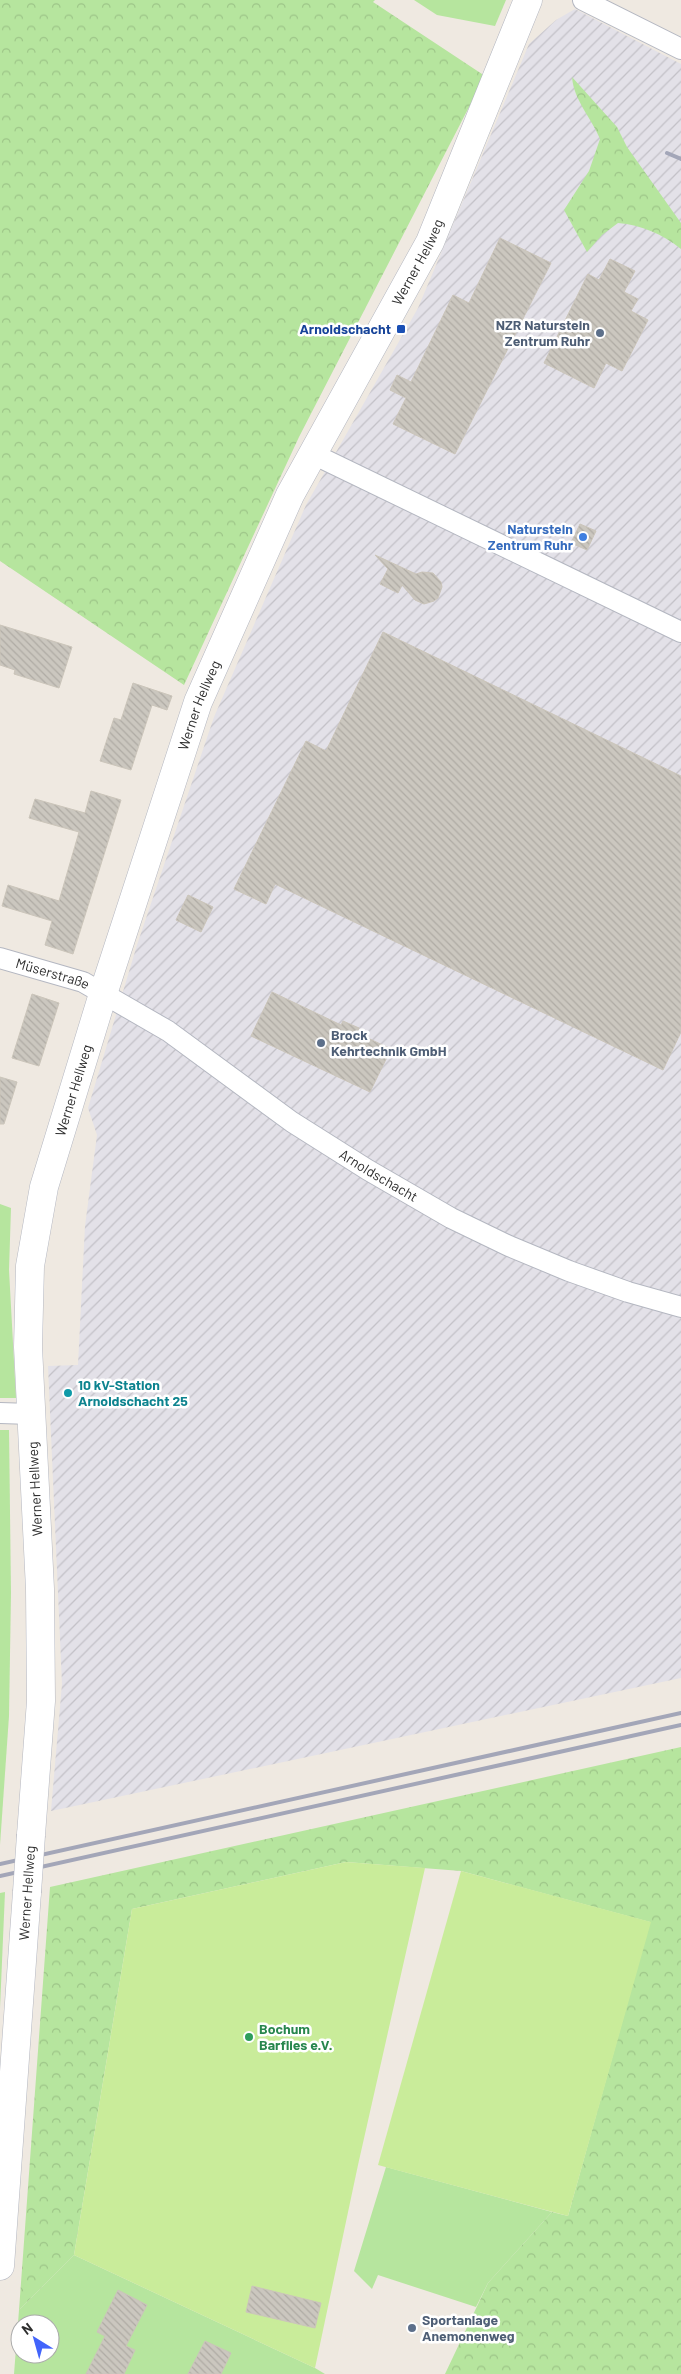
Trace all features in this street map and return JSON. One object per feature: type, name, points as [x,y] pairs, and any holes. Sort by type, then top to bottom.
[{"type":"main road","name":"Werner Hellweg","points":[[0,2266],[41,1701],[40,1589],[28,1347],[30,1266],[44,1187],[103,994],[198,702],[290,495],[430,242],[528,0]]},
{"type":"street","points":[[583,0],[681,49]]},
{"type":"street","points":[[313,454],[681,632]]},
{"type":"street","name":"Müserstraße","points":[[0,958],[83,982],[103,994]]},
{"type":"street","name":"Arnoldschacht","points":[[103,994],[168,1031],[253,1094],[334,1148],[451,1218],[509,1246],[569,1271],[628,1292],[681,1307]]},
{"type":"street","points":[[0,1413],[32,1414]]},
{"type":"shaded area","points":[[575,9],[681,64],[681,1678],[51,1811],[62,1684],[48,1366],[78,1365],[85,1226],[97,1135],[88,1108],[137,945],[214,717],[306,505],[418,308],[529,44],[556,20]]},
{"type":"green space","points":[[0,0],[375,0],[373,2],[485,76],[299,437],[184,685],[0,561]]},
{"type":"green space","points":[[414,0],[506,0],[495,26],[437,15]]},
{"type":"green space","points":[[572,77],[617,127],[627,147],[681,223],[681,249],[651,231],[618,223],[602,235],[587,252],[564,210],[589,171],[600,139],[579,101],[573,86]]},
{"type":"green space","points":[[0,1204],[11,1208],[9,1270],[16,1398],[0,1398]]},
{"type":"green space","points":[[0,1430],[9,1430],[11,1593],[9,1716],[0,1845]]},
{"type":"green space","points":[[681,1747],[681,2374],[445,2374],[488,2283],[552,2212],[568,2216],[650,1922],[461,1871],[346,1862],[132,1909],[74,2255],[19,2310],[50,1887]]},
{"type":"green space","name":"Bochum Barflies e.V.","points":[[346,1862],[425,1868],[358,2165],[315,2368],[74,2255],[132,1909]]},
{"type":"green space","points":[[461,1871],[651,1922],[568,2216],[378,2165]]},
{"type":"green space","points":[[5,1892],[0,2008],[0,1893]]},
{"type":"green space","points":[[386,2167],[552,2212],[488,2283],[476,2307],[378,2275],[372,2289],[354,2271]]},
{"type":"green space","points":[[74,2255],[325,2374],[14,2374],[15,2364],[60,2364],[60,2314],[19,2314],[19,2310]]},
{"type":"building","points":[[500,238],[551,263],[455,454],[393,424],[406,398],[390,390],[397,375],[411,382],[453,295],[469,303]]},
{"type":"building","name":"NZR Naturstein Zentrum Ruhr","points":[[610,259],[635,271],[624,292],[638,299],[631,311],[648,320],[622,371],[606,363],[594,388],[544,363],[588,274],[599,280]]},
{"type":"building","name":"Naturstein Zentrum Ruhr","points":[[580,524],[596,531],[587,550],[571,543]]},
{"type":"building","points":[[375,555],[416,574],[422,572],[433,573],[441,582],[442,587],[438,598],[424,604],[415,600],[402,585],[398,593],[380,584],[388,569]]},
{"type":"building","points":[[0,625],[72,647],[59,688],[14,674],[15,670],[0,665]]},
{"type":"building","points":[[383,632],[681,776],[681,1032],[663,1070],[275,884],[266,904],[234,889],[306,741],[326,751]]},
{"type":"building","points":[[133,683],[172,696],[167,710],[152,705],[131,770],[100,761],[114,718],[121,720]]},
{"type":"building","points":[[91,791],[121,800],[73,954],[45,945],[52,921],[2,906],[8,885],[59,901],[79,832],[29,818],[35,799],[85,813]]},
{"type":"building","points":[[188,895],[213,907],[201,932],[176,920]]},
{"type":"building","name":"Brock Kehrtechnik GmbH","points":[[272,992],[341,1025],[343,1021],[359,1028],[357,1033],[391,1049],[370,1092],[251,1036]]},
{"type":"building","points":[[32,994],[59,1003],[39,1066],[12,1058]]},
{"type":"building","points":[[0,1077],[17,1082],[4,1124],[0,1124]]},
{"type":"building","points":[[252,2286],[321,2303],[315,2328],[246,2312]]},
{"type":"building","points":[[118,2290],[147,2305],[126,2346],[135,2350],[124,2374],[86,2374],[105,2336],[97,2332]]},
{"type":"building","points":[[205,2341],[231,2353],[221,2374],[188,2374]]},
{"type":"railway","points":[[667,153],[681,159]]},
{"type":"railway","points":[[0,1864],[681,1713]]},
{"type":"railway","points":[[0,1876],[681,1725]]},
{"type":"place","name":"Arnoldschacht","points":[[401,329]]},
{"type":"place","name":"NZR Naturstein Zentrum Ruhr","points":[[600,333]]},
{"type":"place","name":"Naturstein Zentrum Ruhr","points":[[583,537]]},
{"type":"place","name":"Brock Kehrtechnik GmbH","points":[[321,1043]]},
{"type":"place","name":"10 kV-Station Arnoldschacht 25","points":[[68,1393]]},
{"type":"place","name":"Bochum Barflies e.V.","points":[[249,2037]]},
{"type":"place","name":"Sportanlage Anemonenweg","points":[[412,2328]]}]
